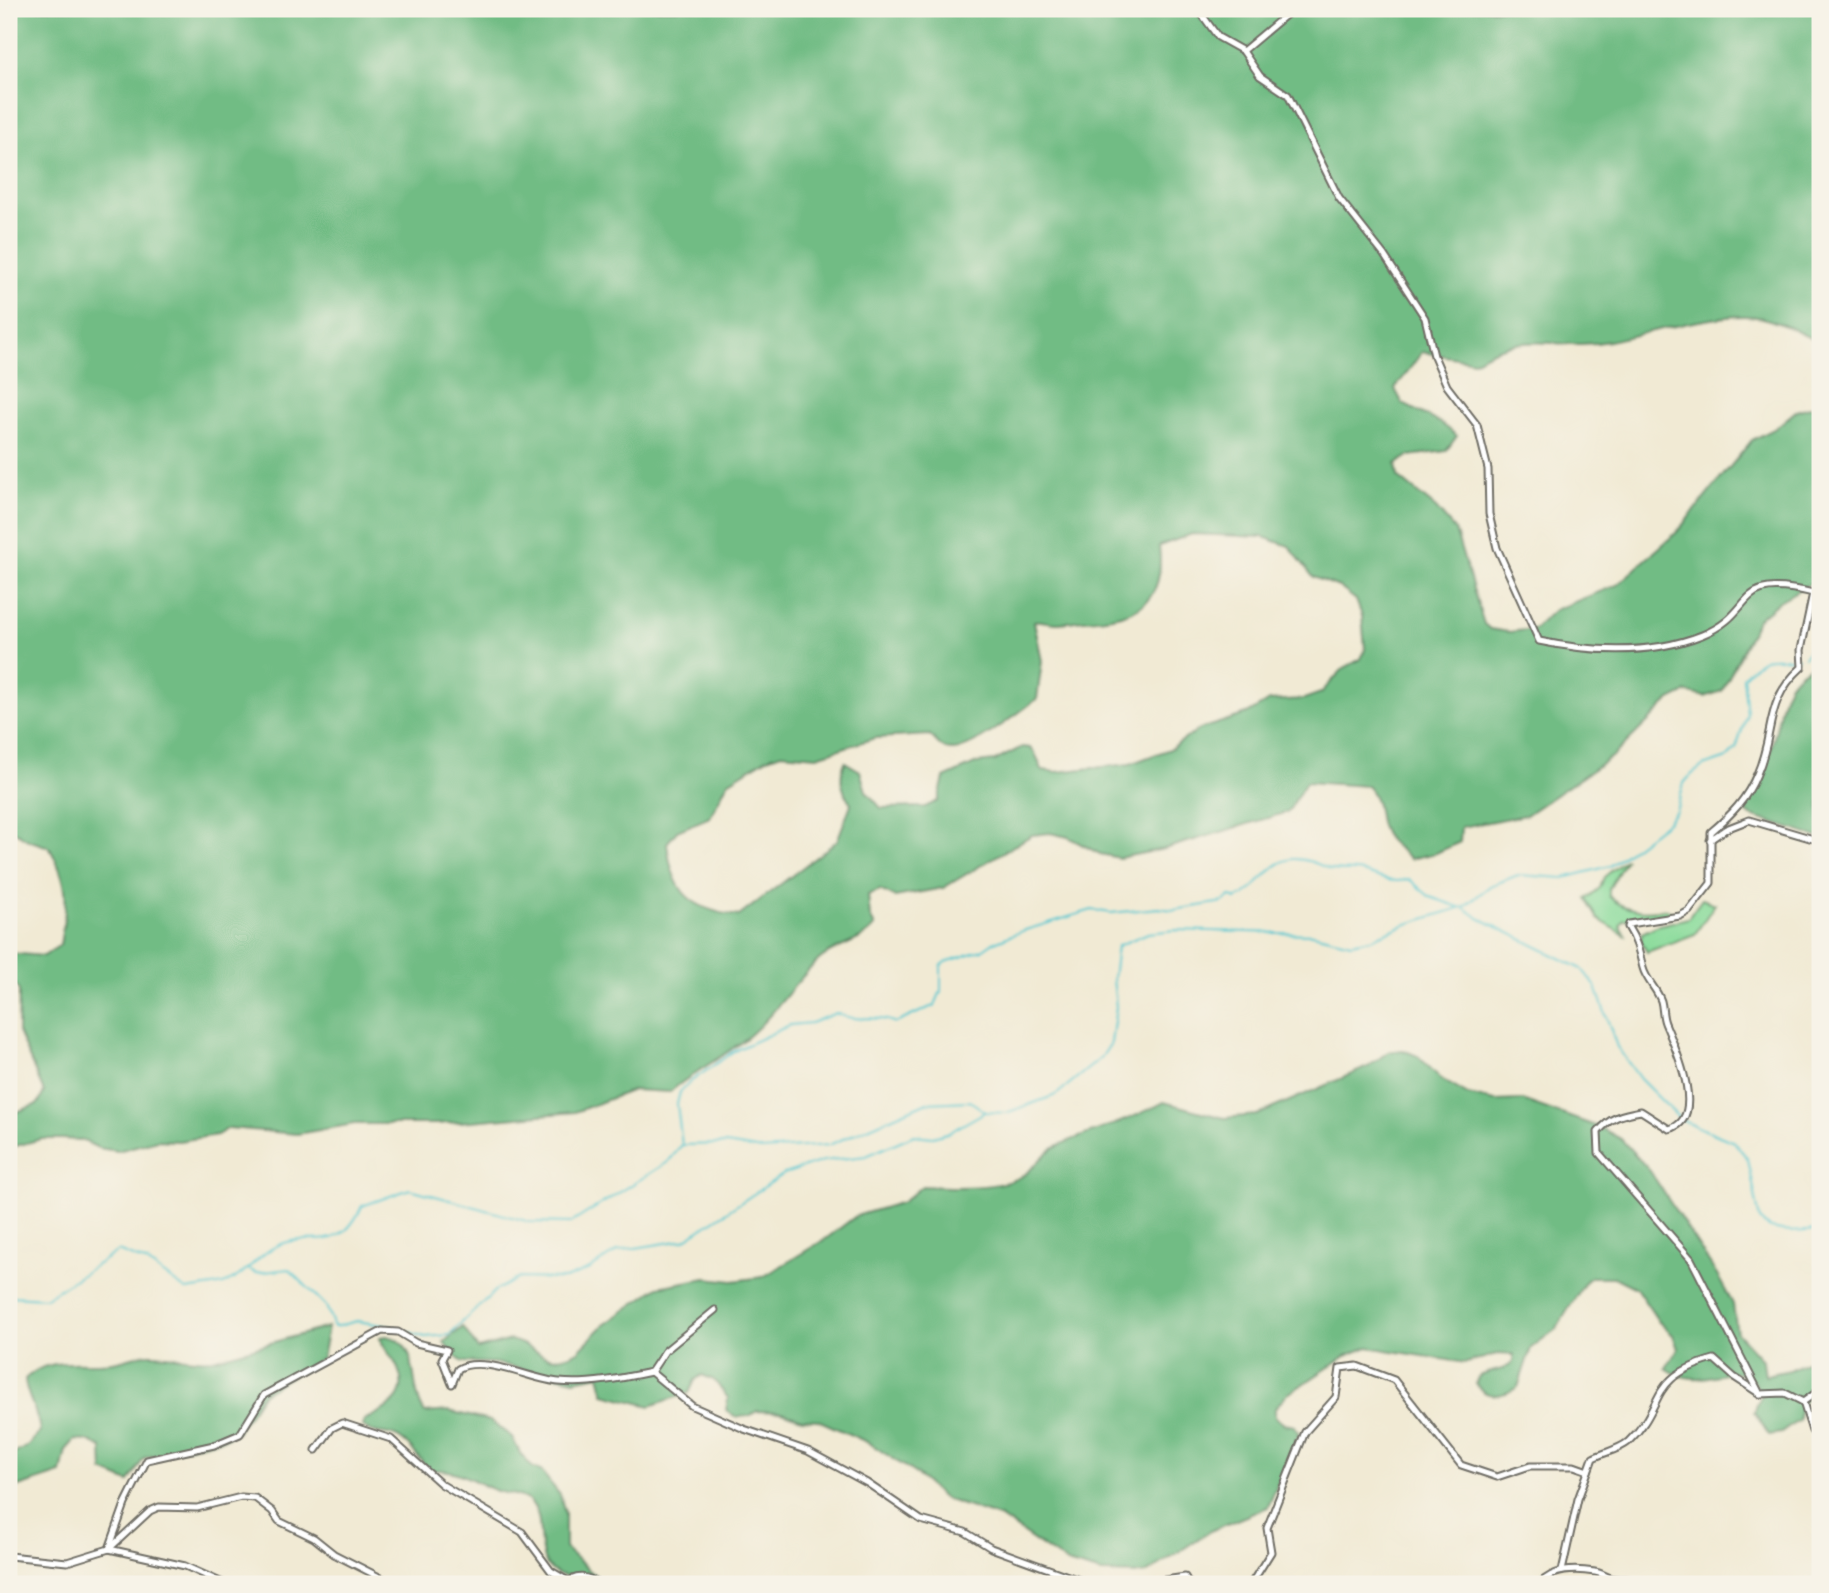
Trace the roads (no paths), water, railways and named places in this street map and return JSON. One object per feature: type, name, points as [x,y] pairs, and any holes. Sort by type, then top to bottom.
[{"type":"street","points":[[1198,9],[1218,37],[1243,51],[1260,76],[1288,95],[1339,198],[1384,255],[1424,318],[1434,356],[1447,386],[1477,425],[1488,469],[1489,514],[1497,548],[1531,621],[1532,634],[1539,641],[1603,652],[1672,642],[1702,635],[1724,623],[1747,598],[1767,586],[1813,593],[1801,650],[1802,667],[1784,683],[1776,699],[1758,772],[1745,798],[1711,832],[1711,883],[1689,911],[1662,920],[1629,924],[1628,928],[1636,940],[1643,968],[1661,1001],[1666,1025],[1680,1053],[1688,1095],[1686,1114],[1676,1127],[1669,1129],[1641,1111],[1607,1120],[1598,1132],[1600,1153],[1690,1259],[1759,1394]]},
{"type":"street","points":[[1243,51],[1293,9]]},
{"type":"street","points":[[1710,840],[1726,829],[1749,820],[1820,841]]},
{"type":"street","points":[[109,1549],[125,1504],[147,1460],[214,1446],[240,1434],[264,1395],[382,1331],[398,1332],[416,1343],[447,1350],[442,1359],[453,1384],[458,1369],[466,1365],[501,1368],[558,1382],[588,1382],[651,1372],[665,1351],[715,1310]]},
{"type":"street","points":[[1562,1571],[1578,1499],[1593,1458],[1626,1444],[1668,1379],[1692,1365],[1714,1359],[1759,1394],[1785,1393],[1803,1402],[1820,1441]]},
{"type":"street","points":[[1251,1584],[1271,1552],[1267,1528],[1305,1432],[1336,1396],[1340,1368],[1357,1366],[1394,1380],[1461,1465],[1497,1476],[1530,1466],[1574,1466],[1588,1471]]},
{"type":"street","points":[[651,1372],[692,1406],[744,1429],[808,1451],[867,1483],[921,1520],[965,1532],[990,1548],[1090,1584]]},
{"type":"street","points":[[1803,1402],[1820,1390]]},
{"type":"street","points":[[1809,1420],[1820,1412]]},
{"type":"street","points":[[316,1450],[332,1428],[342,1423],[391,1439],[441,1484],[522,1532],[551,1571],[567,1583],[579,1577],[591,1579],[598,1584]]},
{"type":"street","points":[[9,1556],[67,1562],[109,1549],[150,1511],[159,1507],[197,1508],[241,1497],[254,1498],[272,1511],[279,1521],[314,1538],[341,1558],[393,1584]]},
{"type":"street","points":[[109,1549],[186,1566],[225,1584]]},
{"type":"street","points":[[1540,1584],[1546,1576],[1562,1571],[1594,1572],[1614,1579],[1642,1580],[1648,1584]]},
{"type":"street","points":[[1139,1584],[1185,1577],[1189,1584]]},
{"type":"waterway","points":[[1804,657],[1820,636]]},
{"type":"waterway","points":[[1465,906],[1490,886],[1518,875],[1564,878],[1610,866],[1667,822],[1676,811],[1684,783],[1691,775],[1703,766],[1727,758],[1736,749],[1747,714],[1743,677],[1768,658],[1798,658]]},
{"type":"waterway","points":[[682,1145],[677,1104],[680,1092],[734,1051],[790,1025],[811,1023],[836,1013],[851,1018],[896,1023],[935,1005],[941,991],[941,966],[946,962],[982,950],[1022,931],[1092,910],[1111,913],[1158,908],[1174,910],[1223,902],[1230,896],[1236,899],[1251,890],[1276,865],[1293,859],[1307,860],[1333,870],[1363,872],[1389,880],[1409,879],[1430,897],[1459,907]]},
{"type":"waterway","points":[[9,1296],[46,1298],[118,1251],[148,1263],[186,1290],[223,1284],[271,1249],[298,1240],[333,1238],[353,1223],[362,1206],[410,1189],[530,1222],[571,1223],[668,1162],[682,1145],[726,1144],[762,1150],[829,1145],[925,1103],[970,1101],[986,1112],[1006,1113],[1056,1095],[1101,1058],[1111,1043],[1116,1007],[1113,978],[1117,946],[1148,933],[1176,930],[1313,934],[1351,943],[1371,939],[1404,925],[1463,907],[1479,918],[1582,969],[1596,987],[1617,1047],[1640,1079],[1681,1120],[1734,1142],[1748,1159],[1760,1220],[1780,1231],[1820,1230]]},
{"type":"waterway","points":[[248,1269],[256,1273],[289,1269],[326,1306],[334,1327],[357,1321],[388,1326],[425,1337],[449,1335],[496,1290],[519,1278],[565,1279],[590,1269],[617,1251],[684,1240],[784,1174],[823,1161],[866,1156],[914,1135],[933,1137],[950,1132],[985,1112]]}]
